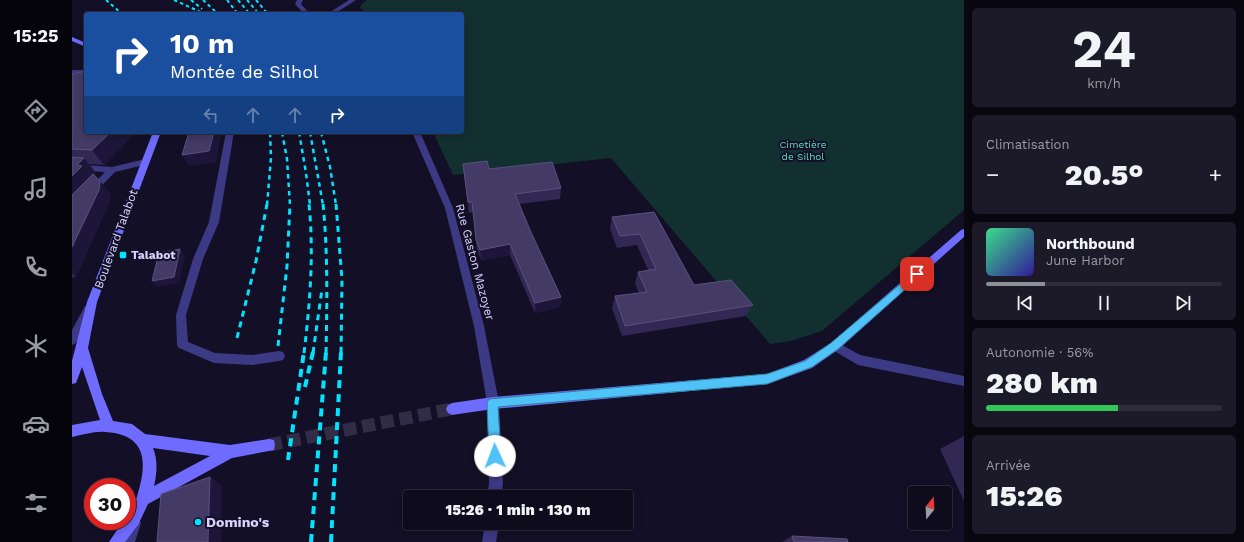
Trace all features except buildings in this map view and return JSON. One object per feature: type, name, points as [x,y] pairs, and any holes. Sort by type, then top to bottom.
[{"type":"main road","points":[[72,39],[84,44]]},
{"type":"main road","name":"Boulevard Talabot","points":[[72,379],[82,348],[92,302],[156,134]]},
{"type":"main road","points":[[452,409],[493,403],[767,379],[808,364],[834,346],[964,232]]},
{"type":"main road","name":"Boulevard Talabot","points":[[82,348],[96,394],[108,425]]},
{"type":"main road","points":[[72,431],[88,426],[108,425],[128,429],[144,440],[230,452],[269,445]]},
{"type":"main road","points":[[136,517],[145,498],[152,470],[150,453],[144,440]]},
{"type":"main road","points":[[145,498],[230,452]]},
{"type":"main road","points":[[116,542],[126,530]]},
{"type":"street","points":[[300,0],[298,4],[305,12]]},
{"type":"street","points":[[332,12],[341,4],[347,4],[353,0]]},
{"type":"street","points":[[341,4],[347,11]]},
{"type":"street","points":[[72,72],[84,72]]},
{"type":"street","points":[[230,134],[214,222],[198,259],[180,315],[183,345],[214,358],[252,360],[279,356]]},
{"type":"street","name":"Rue Gaston Mazoyer","points":[[417,134],[448,208],[479,326],[493,403],[495,490]]},
{"type":"street","points":[[72,167],[112,170],[145,162]]},
{"type":"street","points":[[72,211],[112,170]]},
{"type":"street","points":[[72,340],[92,302]]},
{"type":"street","points":[[834,346],[858,360],[964,381]]},
{"type":"street","points":[[128,542],[132,530]]},
{"type":"street","points":[[489,542],[491,530]]},
{"type":"green space","name":"Cimetière de Silhol","points":[[367,0],[964,0],[964,210],[822,331],[791,341],[770,344],[611,158],[453,175],[434,134],[464,134],[464,12],[367,12],[360,8],[361,5]]},
{"type":"tunnel","points":[[269,445],[452,409]]},
{"type":"railway","points":[[106,0],[120,12]]},
{"type":"railway","points":[[174,0],[201,12]]},
{"type":"railway","points":[[191,0],[202,9]]},
{"type":"railway","points":[[203,0],[216,12]]},
{"type":"railway","points":[[227,0],[236,12]]},
{"type":"railway","points":[[238,0],[248,12]]},
{"type":"railway","points":[[247,0],[257,12]]},
{"type":"railway","points":[[256,0],[266,12]]},
{"type":"railway","points":[[267,205],[271,158],[270,134]]},
{"type":"railway","points":[[282,134],[287,159],[290,205]]},
{"type":"railway","points":[[299,134],[310,205]]},
{"type":"railway","points":[[310,134],[323,205]]},
{"type":"railway","points":[[322,134],[330,167],[336,205]]},
{"type":"railway","points":[[237,338],[256,261],[267,204]]},
{"type":"railway","points":[[304,353],[311,278],[309,204]]},
{"type":"railway","points":[[323,204],[325,222],[327,297],[326,353]]},
{"type":"railway","points":[[336,204],[342,280],[341,353]]},
{"type":"railway","points":[[278,346],[287,266],[290,205]]},
{"type":"railway","points":[[313,353],[322,289]]},
{"type":"railway","points":[[288,460],[304,352]]},
{"type":"railway","points":[[305,387],[313,352]]},
{"type":"railway","points":[[311,542],[326,352]]},
{"type":"railway","points":[[331,542],[341,352]]},
{"type":"place","name":"Talabot","points":[[123,255]]},
{"type":"place","name":"Domino's","points":[[198,522]]},
{"type":"route","points":[[495,456],[493,403],[767,379],[808,364],[834,346],[917,274]]}]
